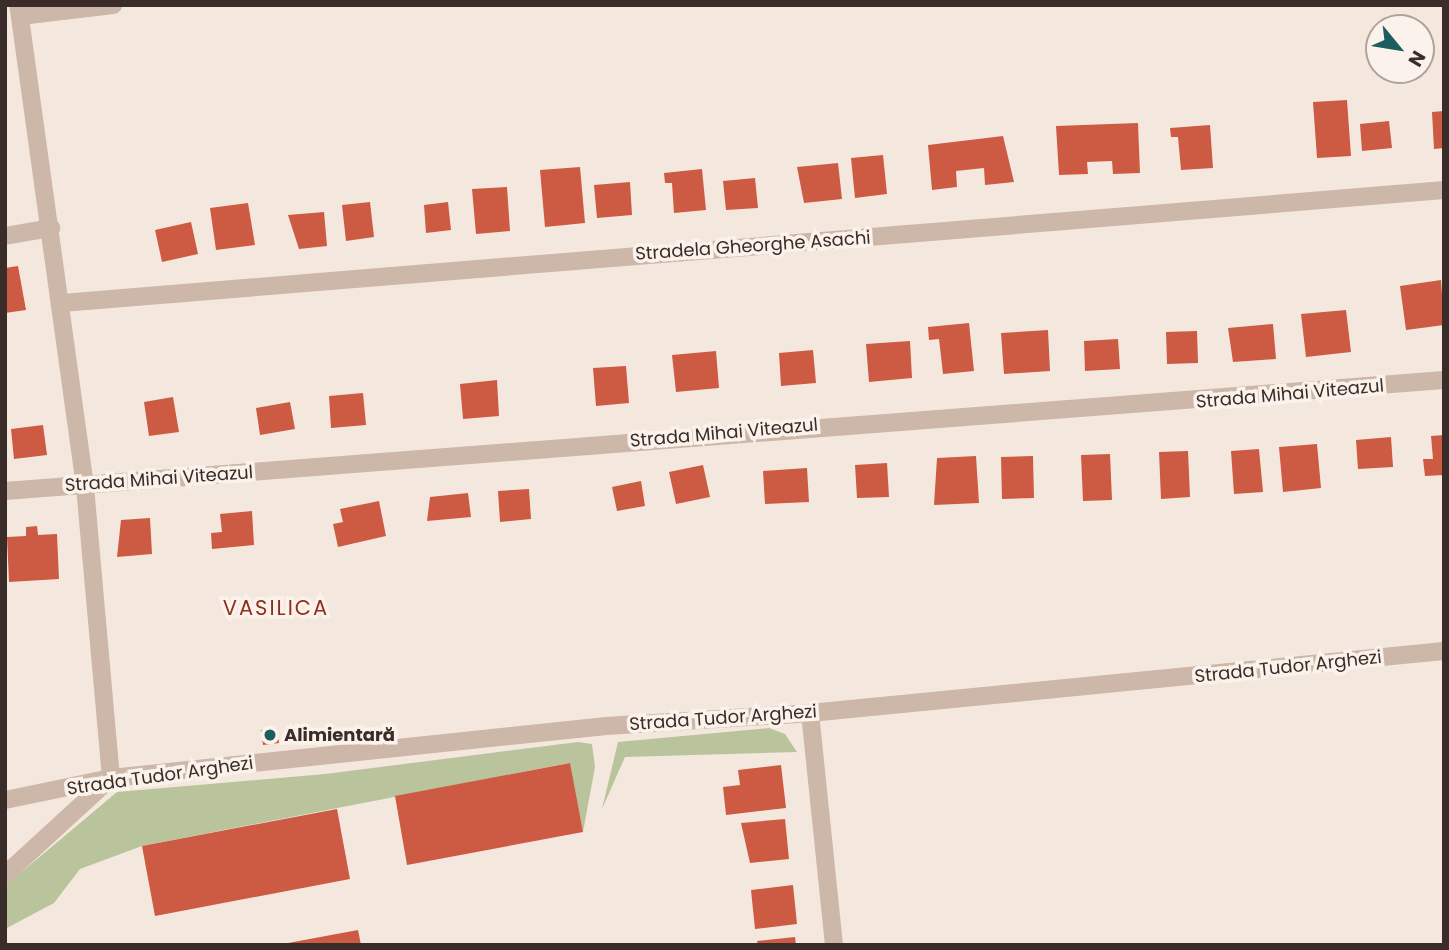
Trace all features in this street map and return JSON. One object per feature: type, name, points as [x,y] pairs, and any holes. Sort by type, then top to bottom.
[{"type":"street","points":[[5,875],[111,778],[85,486],[62,303],[19,11],[113,5]]},
{"type":"street","name":"Stradela Gheorghe Asachi","points":[[62,303],[1444,190]]},
{"type":"street","points":[[5,236],[51,228]]},
{"type":"street","name":"Strada Mihai Viteazul","points":[[5,491],[1444,380]]},
{"type":"street","name":"Strada Tudor Arghezi","points":[[5,800],[111,778],[607,726],[810,713],[1444,651]]},
{"type":"street","points":[[810,713],[834,945]]},
{"type":"green space","points":[[769,728],[785,734],[797,752],[625,757],[602,809],[618,742]]},
{"type":"green space","points":[[578,742],[592,744],[595,767],[583,832],[569,763],[142,846],[80,869],[54,903],[5,929],[5,886],[117,792],[325,774]]},
{"type":"building","points":[[1347,100],[1351,156],[1317,158],[1313,102]]},
{"type":"building","points":[[1444,111],[1444,148],[1434,149],[1432,112]]},
{"type":"building","points":[[1389,121],[1392,148],[1362,151],[1360,124]]},
{"type":"building","points":[[1138,123],[1140,173],[1113,174],[1112,161],[1087,162],[1088,174],[1059,175],[1056,126]]},
{"type":"building","points":[[1210,125],[1213,168],[1181,170],[1178,137],[1171,137],[1170,128]]},
{"type":"building","points":[[1003,136],[1014,182],[985,185],[984,168],[956,171],[957,187],[932,190],[928,145]]},
{"type":"building","points":[[883,155],[887,194],[855,198],[851,158]]},
{"type":"building","points":[[838,163],[842,199],[804,203],[797,167]]},
{"type":"building","points":[[580,167],[585,223],[545,227],[540,170]]},
{"type":"building","points":[[702,169],[706,210],[674,213],[672,183],[665,183],[664,173]]},
{"type":"building","points":[[755,178],[758,208],[726,210],[723,181]]},
{"type":"building","points":[[630,182],[632,215],[597,218],[594,185]]},
{"type":"building","points":[[507,187],[510,231],[476,234],[472,189]]},
{"type":"building","points":[[370,202],[374,237],[346,241],[342,205]]},
{"type":"building","points":[[448,202],[451,230],[426,233],[424,205]]},
{"type":"building","points":[[248,203],[255,245],[216,250],[210,208]]},
{"type":"building","points":[[324,212],[327,246],[299,249],[288,215]]},
{"type":"building","points":[[191,222],[198,254],[162,262],[155,230]]},
{"type":"building","points":[[18,266],[26,310],[5,313],[5,268]]},
{"type":"building","points":[[1441,280],[1444,325],[1406,330],[1400,286]]},
{"type":"building","points":[[1346,310],[1351,352],[1306,357],[1301,314]]},
{"type":"building","points":[[969,323],[974,371],[943,374],[939,339],[929,340],[928,327]]},
{"type":"building","points":[[1273,324],[1276,359],[1233,362],[1228,328]]},
{"type":"building","points":[[1048,330],[1050,371],[1004,374],[1001,333]]},
{"type":"building","points":[[1197,331],[1198,363],[1167,364],[1166,332]]},
{"type":"building","points":[[1118,339],[1120,369],[1085,371],[1084,341]]},
{"type":"building","points":[[910,341],[912,378],[869,382],[866,344]]},
{"type":"building","points":[[813,350],[816,383],[781,386],[779,353]]},
{"type":"building","points":[[716,351],[719,388],[676,392],[672,355]]},
{"type":"building","points":[[626,366],[629,403],[596,406],[593,368]]},
{"type":"building","points":[[497,380],[499,416],[463,419],[460,384]]},
{"type":"building","points":[[363,393],[366,425],[331,428],[329,396]]},
{"type":"building","points":[[173,397],[179,432],[149,436],[144,402]]},
{"type":"building","points":[[290,402],[295,429],[260,435],[256,408]]},
{"type":"building","points":[[43,425],[47,455],[14,459],[11,429]]},
{"type":"building","points":[[1444,435],[1444,475],[1425,476],[1423,459],[1433,459],[1431,436]]},
{"type":"building","points":[[1391,437],[1393,467],[1358,469],[1356,440]]},
{"type":"building","points":[[1317,444],[1321,488],[1283,492],[1279,447]]},
{"type":"building","points":[[1259,449],[1263,492],[1234,494],[1231,451]]},
{"type":"building","points":[[1188,451],[1190,497],[1161,499],[1159,452]]},
{"type":"building","points":[[1110,454],[1112,500],[1083,501],[1081,455]]},
{"type":"building","points":[[976,456],[979,503],[934,505],[937,458]]},
{"type":"building","points":[[1033,456],[1034,498],[1002,499],[1001,457]]},
{"type":"building","points":[[887,463],[889,497],[857,498],[855,465]]},
{"type":"building","points":[[703,465],[710,497],[676,504],[669,472]]},
{"type":"building","points":[[807,468],[809,502],[765,504],[763,471]]},
{"type":"building","points":[[641,481],[645,506],[617,511],[612,487]]},
{"type":"building","points":[[529,489],[531,519],[500,522],[498,491]]},
{"type":"building","points":[[468,493],[471,517],[427,521],[430,497]]},
{"type":"building","points":[[379,501],[386,536],[338,547],[333,524],[343,522],[340,509]]},
{"type":"building","points":[[252,511],[254,545],[212,549],[211,533],[222,532],[220,514]]},
{"type":"building","points":[[150,518],[152,554],[117,557],[121,520]]},
{"type":"building","points":[[37,526],[38,535],[57,534],[59,579],[9,582],[7,537],[26,536],[26,527]]},
{"type":"building","points":[[277,728],[279,743],[263,745],[261,730]]},
{"type":"building","points":[[570,763],[583,832],[407,865],[395,796]]},
{"type":"building","points":[[781,765],[786,808],[726,815],[723,787],[740,785],[738,770]]},
{"type":"building","points":[[337,809],[350,879],[155,916],[142,846]]},
{"type":"building","points":[[785,819],[789,859],[750,863],[741,823]]},
{"type":"building","points":[[793,885],[797,924],[755,929],[751,890]]},
{"type":"building","points":[[358,930],[361,945],[288,945],[288,943]]},
{"type":"building","points":[[795,937],[796,945],[758,945],[757,941]]},
{"type":"place","name":"Alimientară","points":[[270,735]]},
{"type":"district","name":"VASILICA","points":[[276,608]]}]
